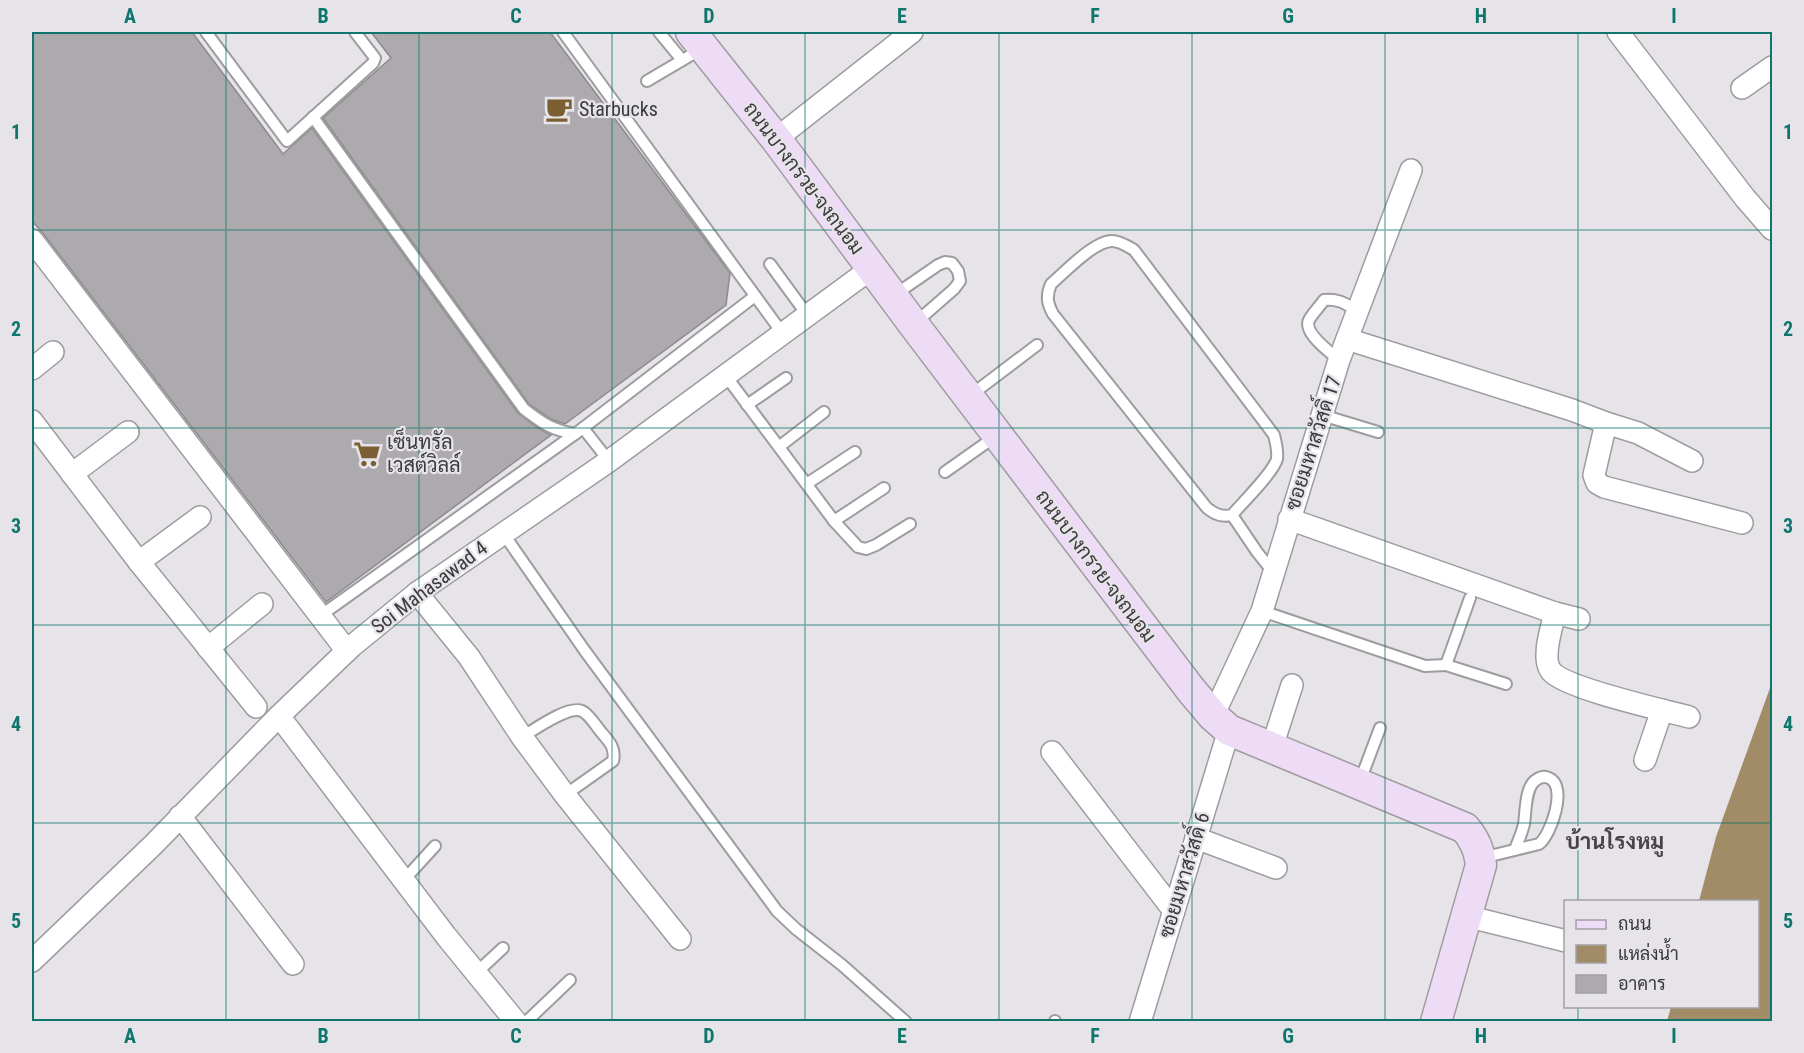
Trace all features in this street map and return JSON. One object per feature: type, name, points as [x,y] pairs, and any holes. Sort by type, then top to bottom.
[{"type":"street","points":[[776,139],[912,32]]},
{"type":"street","points":[[1618,32],[1745,198],[1773,229]]},
{"type":"street","name":"ถนนบางกรวย-จงถนอม","points":[[692,46],[776,139],[968,397],[1191,690],[1221,723],[1272,747],[1465,828],[1473,838],[1480,852],[1480,858]]},
{"type":"street","points":[[1742,88],[1773,67]]},
{"type":"street","name":"ซอยมหาสวัสดิ์ 17","points":[[1221,723],[1262,611],[1339,360],[1411,170]]},
{"type":"street","points":[[32,240],[347,651]]},
{"type":"street","name":"Soi Mahasawad 4","points":[[32,961],[153,845],[279,716],[347,651],[417,593],[609,461],[872,268]]},
{"type":"street","points":[[1347,339],[1638,433],[1692,461]]},
{"type":"street","points":[[32,369],[53,352]]},
{"type":"street","points":[[32,421],[139,562],[256,707]]},
{"type":"street","points":[[1606,423],[1594,475],[1597,483],[1604,487],[1742,523]]},
{"type":"street","points":[[72,474],[128,432]]},
{"type":"street","points":[[139,562],[200,517]]},
{"type":"street","points":[[1289,519],[1555,613],[1579,619]]},
{"type":"street","points":[[417,593],[469,657],[522,737],[565,795],[680,939]]},
{"type":"street","points":[[208,648],[262,604]]},
{"type":"street","points":[[1555,613],[1547,658],[1550,670],[1560,679],[1582,688],[1689,717]]},
{"type":"street","points":[[1272,747],[1292,685]]},
{"type":"street","points":[[1645,760],[1662,710]]},
{"type":"street","points":[[279,716],[516,1022]]},
{"type":"street","name":"ซอยมหาสวัสดิ์ 6","points":[[1140,1022],[1196,838],[1221,723]]},
{"type":"street","points":[[1052,752],[1174,910]]},
{"type":"street","points":[[180,816],[294,964]]},
{"type":"street","points":[[1196,838],[1276,868]]},
{"type":"street","points":[[1436,1022],[1481,865],[1480,858]]},
{"type":"street","points":[[1466,916],[1564,940]]},
{"type":"lane","points":[[206,32],[286,141],[373,63],[375,58],[355,32]]},
{"type":"lane","points":[[563,32],[783,334]]},
{"type":"lane","points":[[647,81],[692,46],[659,32]]},
{"type":"lane","points":[[313,117],[524,409],[546,426],[562,432],[579,431],[609,461]]},
{"type":"lane","points":[[1111,241],[1134,250],[1274,435],[1278,448],[1276,461],[1232,515],[1225,517],[1217,515],[1208,508],[1053,314],[1047,303],[1047,294],[1051,284],[1098,245],[1111,241]]},
{"type":"lane","points":[[893,296],[945,262],[951,263],[958,271],[960,281],[954,290],[914,325]]},
{"type":"lane","points":[[770,264],[808,316]]},
{"type":"lane","points":[[320,616],[579,431],[755,296]]},
{"type":"lane","points":[[1339,360],[1311,334],[1308,327],[1309,320],[1324,300],[1339,300],[1358,311]]},
{"type":"lane","points":[[968,397],[1037,345]]},
{"type":"lane","points":[[726,376],[808,483],[834,521],[858,547],[866,549],[876,545],[910,524]]},
{"type":"lane","points":[[747,405],[786,378]]},
{"type":"lane","points":[[780,446],[824,412]]},
{"type":"lane","points":[[1322,415],[1378,432]]},
{"type":"lane","points":[[945,472],[997,435]]},
{"type":"lane","points":[[808,483],[855,452]]},
{"type":"lane","points":[[834,521],[884,488]]},
{"type":"lane","points":[[1232,515],[1273,572]]},
{"type":"lane","points":[[503,533],[585,651],[777,911],[906,1022]]},
{"type":"lane","points":[[1446,665],[1470,598]]},
{"type":"lane","points":[[1262,611],[1425,666],[1446,665],[1506,684]]},
{"type":"lane","points":[[522,737],[565,712],[576,710],[584,711],[612,745],[613,761],[565,795]]},
{"type":"lane","points":[[1358,784],[1380,728]]},
{"type":"lane","points":[[1480,858],[1515,850],[1539,844],[1545,840],[1552,821],[1558,790],[1555,782],[1550,778],[1544,777],[1531,785],[1524,826],[1515,850]]},
{"type":"lane","points":[[404,880],[435,846]]},
{"type":"lane","points":[[476,973],[503,948]]},
{"type":"lane","points":[[526,1022],[570,980]]},
{"type":"water","points":[[1772,676],[1772,1021],[1667,1021],[1671,1008],[1759,1008],[1759,900],[1699,900],[1716,837],[1770,688]]},
{"type":"building","name":"เซ็นทรัล เวสต์วิลล์","points":[[32,32],[192,32],[283,154],[312,128],[518,413],[551,435],[326,602],[32,221]]},
{"type":"building","points":[[371,32],[550,32],[730,273],[726,305],[565,424],[551,419],[529,404],[323,118],[391,58]]},
{"type":"place","name":"Starbucks","points":[[559,109]]},
{"type":"place","name":"เซ็นทรัล เวสต์วิลล์","points":[[367,454]]},
{"type":"district","name":"บ้านโรงหมู","points":[[1615,841]]}]
